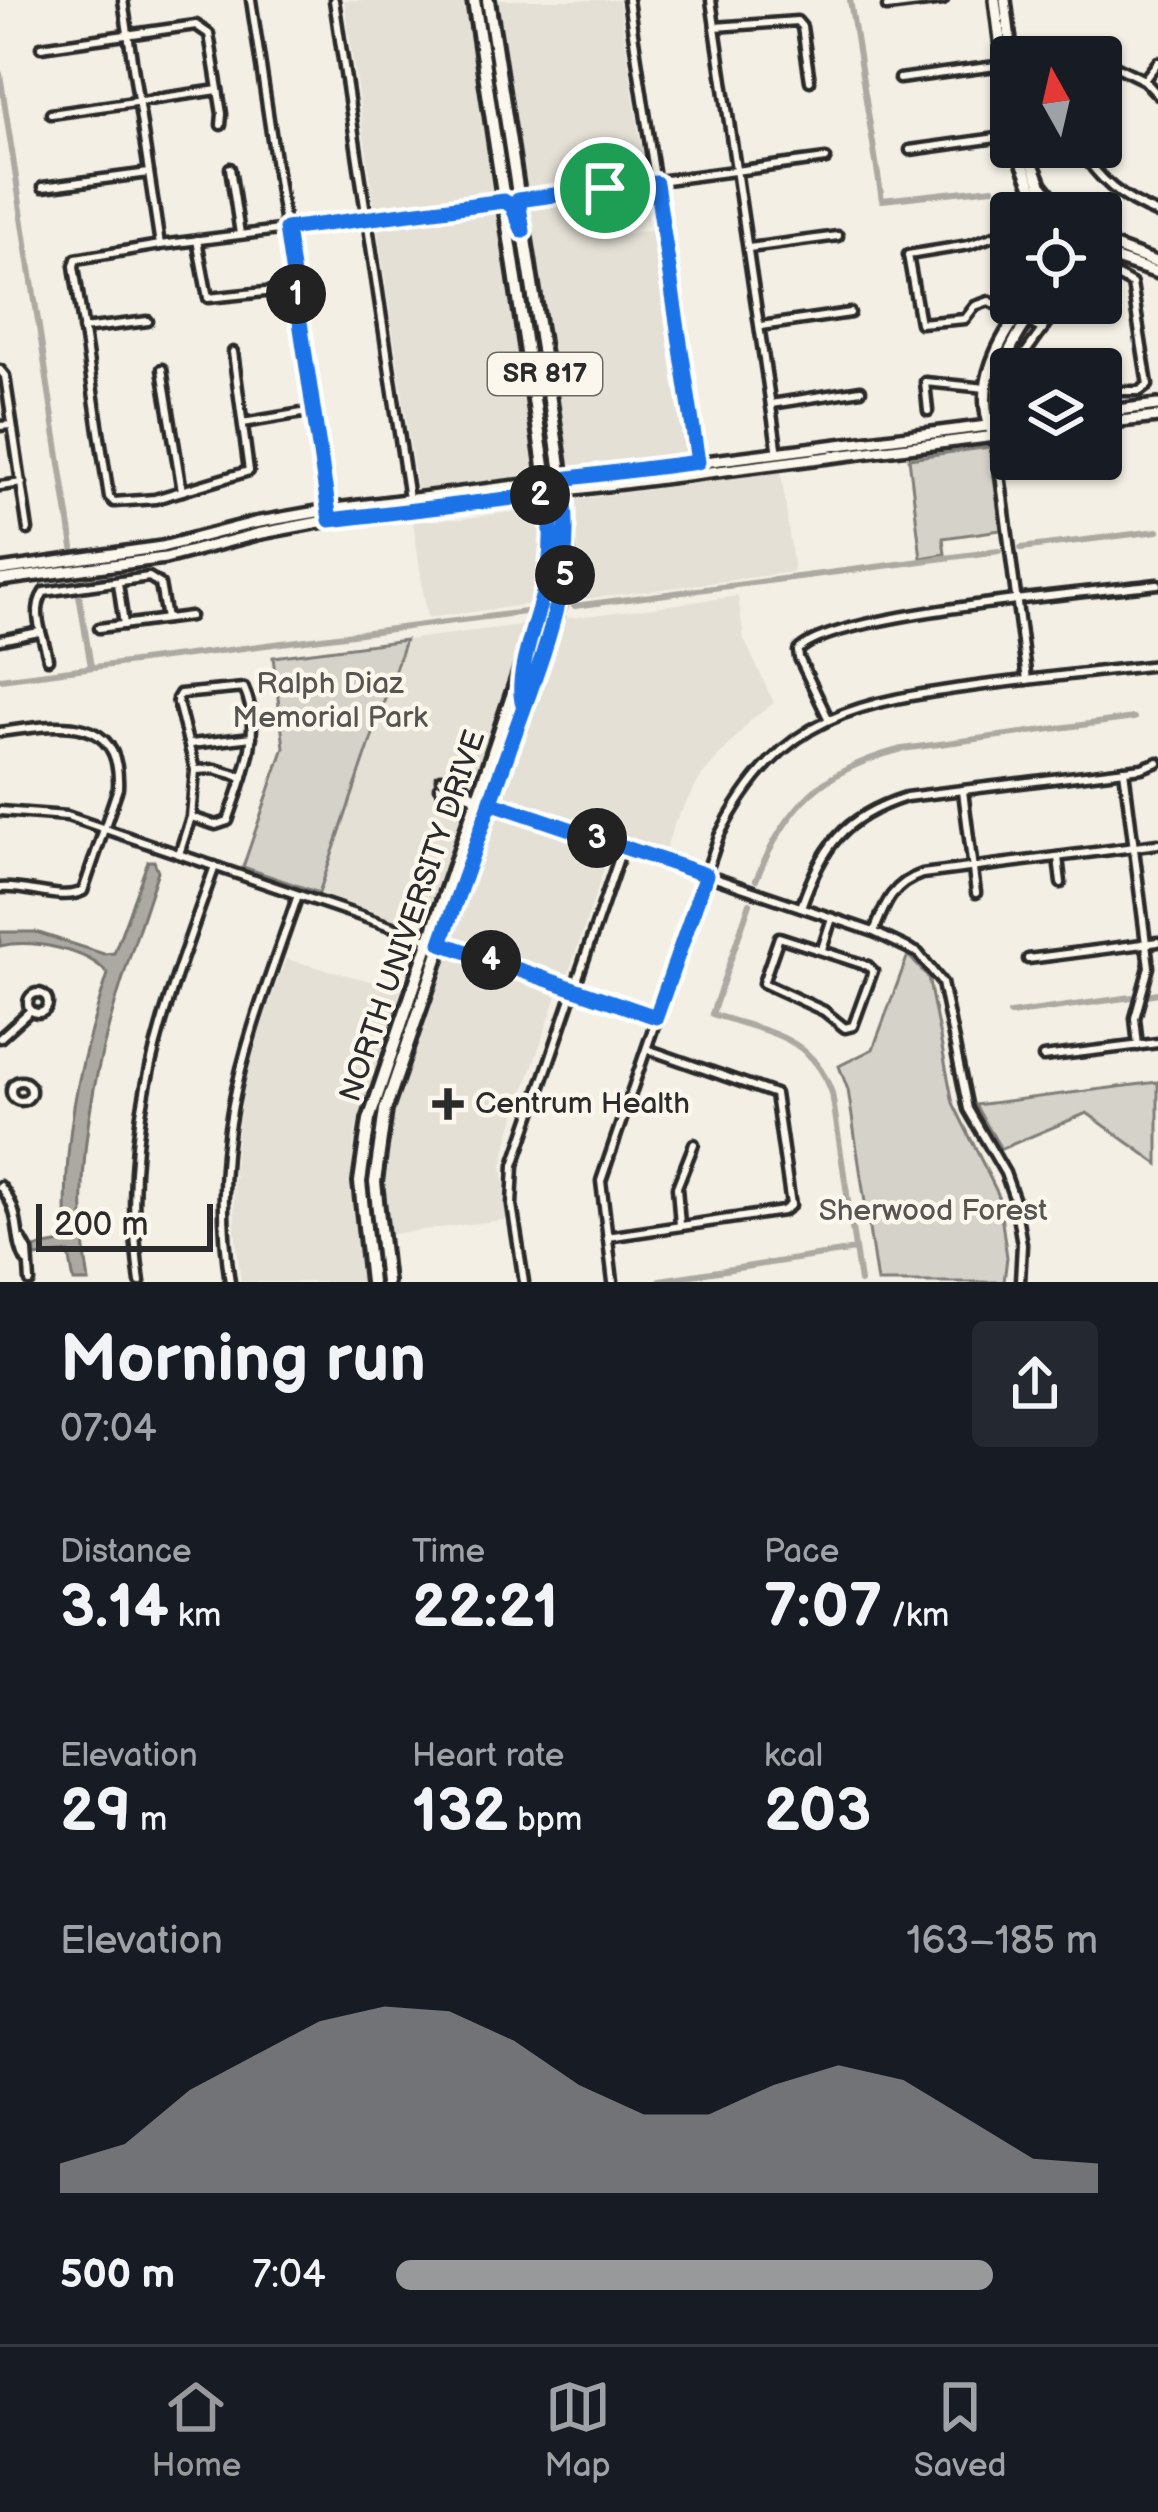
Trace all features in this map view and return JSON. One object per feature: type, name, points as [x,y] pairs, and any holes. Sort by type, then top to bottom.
[{"type":"main road","name":"NORTH UNIVERSITY DRIVE","points":[[474,0],[499,165],[523,231],[568,541],[562,594],[524,706],[484,800]]},
{"type":"main road","name":"NORTH UNIVERSITY DRIVE","points":[[370,1282],[360,1182],[484,800],[548,574],[547,487],[488,0]]},
{"type":"main road","points":[[995,0],[1003,36]]},
{"type":"main road","points":[[1005,0],[1007,36]]},
{"type":"main road","points":[[1122,250],[1158,263]]},
{"type":"main road","points":[[1122,261],[1158,273]]},
{"type":"main road","points":[[999,348],[1017,324]]},
{"type":"main road","points":[[1122,409],[1158,405]]},
{"type":"main road","points":[[1122,420],[1158,416]]},
{"type":"main road","points":[[0,580],[150,560],[410,499],[547,487],[990,430]]},
{"type":"main road","points":[[563,485],[698,462],[778,458]]},
{"type":"main road","points":[[0,570],[162,547],[254,524],[422,510],[547,487]]},
{"type":"main road","points":[[422,510],[442,495]]},
{"type":"main road","points":[[519,675],[524,706]]},
{"type":"main road","name":"NORTH UNIVERSITY DRIVE","points":[[376,1123],[380,1086],[435,941]]},
{"type":"main road","points":[[376,1123],[378,1228],[386,1282]]},
{"type":"street","points":[[123,0],[160,245]]},
{"type":"street","points":[[251,0],[329,515]]},
{"type":"street","points":[[334,0],[410,499]]},
{"type":"street","points":[[628,0],[698,462]]},
{"type":"street","points":[[711,0],[778,458]]},
{"type":"street","points":[[887,8],[943,0]]},
{"type":"street","points":[[716,27],[796,21],[802,27],[810,80]]},
{"type":"street","points":[[41,46],[196,25],[204,28],[209,34],[220,125]]},
{"type":"street","points":[[1144,80],[1158,62]]},
{"type":"street","points":[[899,79],[990,65]]},
{"type":"street","points":[[1122,69],[1144,80],[1158,94]]},
{"type":"street","points":[[50,114],[218,90]]},
{"type":"street","points":[[910,150],[990,136]]},
{"type":"street","points":[[233,352],[249,471],[182,491],[121,505],[114,502],[109,497],[76,259],[826,159]]},
{"type":"street","points":[[230,167],[240,234]]},
{"type":"street","points":[[1092,168],[1120,196],[1158,214]]},
{"type":"street","points":[[43,187],[148,173]]},
{"type":"street","points":[[749,248],[838,236]]},
{"type":"street","points":[[990,238],[908,254],[924,326],[965,320],[975,306],[990,302]]},
{"type":"street","points":[[197,240],[208,298],[296,289]]},
{"type":"street","points":[[1122,279],[1132,284],[1148,385],[1139,391],[1122,391]]},
{"type":"street","points":[[761,326],[850,313]]},
{"type":"street","points":[[83,329],[148,321]]},
{"type":"street","points":[[1031,324],[1043,330]]},
{"type":"street","points":[[1030,348],[1047,324]]},
{"type":"street","points":[[162,369],[182,491]]},
{"type":"street","points":[[1,370],[28,530]]},
{"type":"street","points":[[928,411],[925,382],[990,388]]},
{"type":"street","points":[[771,404],[861,390]]},
{"type":"street","points":[[243,423],[314,411]]},
{"type":"street","points":[[0,426],[12,425]]},
{"type":"street","points":[[1001,480],[1027,680]]},
{"type":"street","points":[[0,486],[22,483]]},
{"type":"street","points":[[48,659],[37,604],[44,592],[156,579],[166,619]]},
{"type":"street","points":[[118,583],[124,625]]},
{"type":"street","points":[[828,718],[798,651],[810,640],[872,620],[1158,584]]},
{"type":"street","points":[[99,628],[190,616]]},
{"type":"street","points":[[0,630],[1,639],[39,632]]},
{"type":"street","points":[[614,1282],[601,1181],[719,836],[745,790],[779,752],[828,718],[902,696],[1158,664]]},
{"type":"street","points":[[179,854],[196,770],[177,706],[180,694],[239,686],[248,692],[252,737],[228,821],[223,826],[190,817]]},
{"type":"street","points":[[0,732],[64,724],[85,728],[108,746],[118,773],[118,788],[83,891],[77,895],[29,887],[0,888]]},
{"type":"street","points":[[191,744],[252,737]]},
{"type":"street","points":[[801,908],[825,851],[851,824],[885,804],[906,797],[1158,762]]},
{"type":"street","points":[[196,770],[215,769],[243,777]]},
{"type":"street","points":[[1124,770],[1149,967],[1137,1008],[1138,1046]]},
{"type":"street","points":[[440,783],[463,786],[484,800],[874,932],[918,953],[942,983],[968,1108],[1014,1198],[1022,1244],[1020,1282]]},
{"type":"street","points":[[963,791],[976,893]]},
{"type":"street","points":[[0,811],[52,813],[105,828],[656,1017]]},
{"type":"street","points":[[874,932],[886,900],[908,879],[1158,844]]},
{"type":"street","points":[[524,1282],[512,1204],[514,1165],[622,847]]},
{"type":"street","points":[[1058,857],[1061,883]]},
{"type":"street","points":[[140,1282],[133,1204],[141,1098],[152,1049],[214,866]]},
{"type":"street","points":[[230,1282],[222,1202],[229,1109],[298,895]]},
{"type":"street","points":[[822,950],[832,918]]},
{"type":"street","points":[[779,937],[822,950],[873,971],[849,1029],[824,1011],[764,983],[779,937]]},
{"type":"street","points":[[1028,958],[1158,942]]},
{"type":"street","points":[[0,1038],[31,1010]]},
{"type":"street","points":[[1043,1058],[1158,1043]]},
{"type":"street","points":[[607,1237],[791,1205],[775,1094],[646,1048]]},
{"type":"street","points":[[0,1087],[10,1090]]},
{"type":"street","points":[[680,1225],[677,1186],[694,1144]]},
{"type":"street","points":[[0,1186],[17,1213],[30,1282]]},
{"type":"shaded area","points":[[344,0],[466,0],[493,194],[375,208]]},
{"type":"shaded area","points":[[495,0],[619,0],[645,172],[641,177],[524,188]]},
{"type":"shaded area","points":[[609,193],[615,235],[654,230],[688,454],[578,469],[566,460],[527,210],[531,203]]},
{"type":"shaded area","points":[[498,212],[538,470],[417,490],[377,227]]},
{"type":"shaded area","points":[[781,471],[794,572],[568,601],[576,551],[574,500]]},
{"type":"shaded area","points":[[532,509],[541,517],[542,526],[532,604],[427,618],[413,520]]},
{"type":"shaded area","points":[[738,596],[744,639],[774,703],[751,720],[701,777],[675,822],[665,851],[508,798],[505,788],[563,619]]},
{"type":"shaded area","points":[[527,624],[426,922],[417,927],[319,893],[405,640]]},
{"type":"shaded area","points":[[499,811],[610,851],[567,978],[454,942]]},
{"type":"shaded area","points":[[148,861],[154,861],[158,871],[110,1023],[88,1124],[83,1228],[89,1282],[74,1282],[69,1253],[35,1257],[34,1248],[67,1242],[67,1171],[74,1106],[108,974],[87,958],[58,948],[0,946],[0,932],[36,932],[114,953]]},
{"type":"shaded area","points":[[448,953],[559,990],[502,1166],[509,1219],[385,1235],[384,1141]]},
{"type":"shaded area","points":[[286,959],[401,989],[356,1130],[350,1181],[364,1282],[241,1282],[233,1176],[237,1176],[233,1175],[240,1109],[255,1042]]},
{"type":"green space","points":[[990,447],[990,480],[994,480],[1001,530],[943,538],[945,554],[921,558],[909,458]]},
{"type":"green space","name":"Ralph Diaz Memorial Park","points":[[405,640],[319,893],[243,867],[284,747],[273,657]]},
{"type":"green space","name":"Sherwood Forest","points":[[908,955],[928,977],[953,1103],[998,1194],[1007,1257],[1004,1282],[877,1282],[848,1090],[839,1066],[873,1049]]},
{"type":"green space","name":"Sherwood Forest","points":[[1158,1082],[1158,1164],[1087,1113],[1001,1149],[975,1105]]},
{"type":"waterway","points":[[850,0],[882,200],[993,188]]},
{"type":"waterway","points":[[0,74],[73,548]]},
{"type":"waterway","points":[[1021,548],[1158,531]]},
{"type":"waterway","points":[[574,606],[999,551]]},
{"type":"waterway","points":[[79,595],[91,667]]},
{"type":"waterway","points":[[0,679],[525,612]]},
{"type":"waterway","points":[[756,880],[795,811],[850,768],[902,749],[1134,718]]},
{"type":"waterway","points":[[750,903],[712,1014],[784,1038],[812,1058],[823,1073],[832,1093],[860,1282]]},
{"type":"waterway","points":[[1147,995],[1158,993]]},
{"type":"waterway","points":[[1010,1014],[1132,997]]},
{"type":"waterway","points":[[660,1280],[855,1250]]},
{"type":"place","name":"Centrum Health","points":[[448,1104]]},
{"type":"route","points":[[605,188],[518,200],[523,231],[512,206],[504,201],[286,229],[330,520],[548,494],[550,559],[540,613],[519,675],[524,706],[490,802],[706,875],[656,1017],[441,943],[487,812],[524,706],[559,604],[568,541],[562,479],[698,462],[656,183],[605,188]]}]
